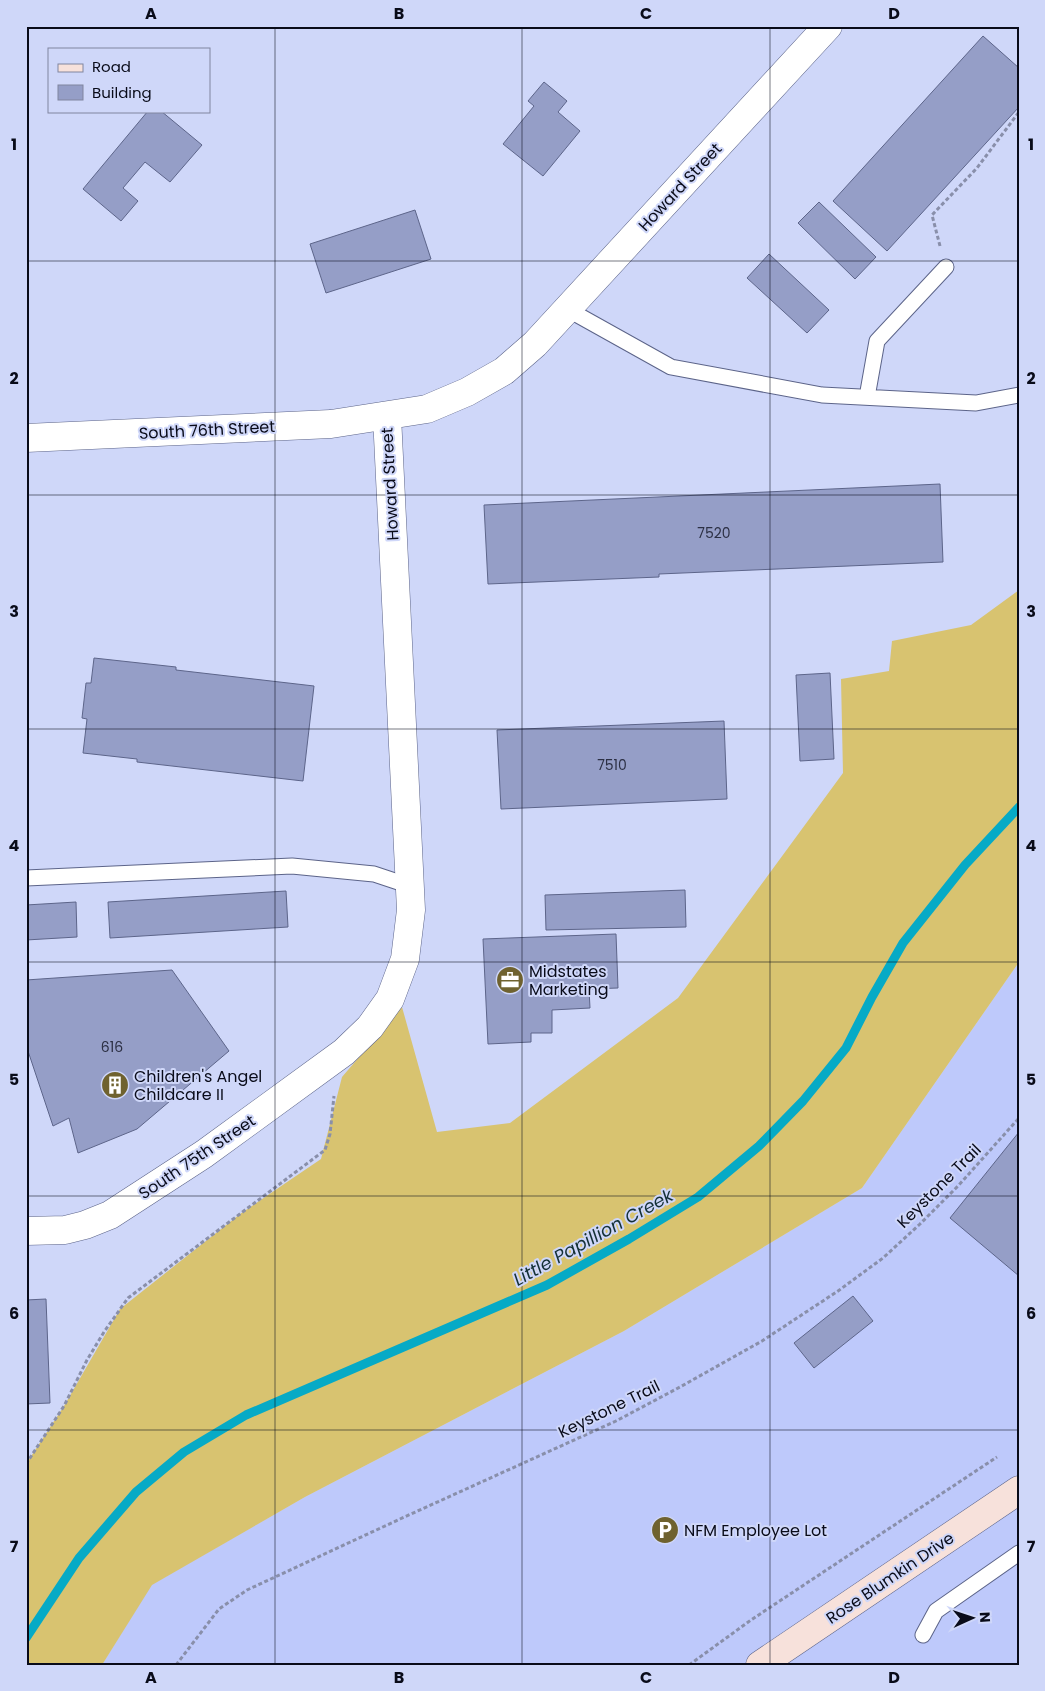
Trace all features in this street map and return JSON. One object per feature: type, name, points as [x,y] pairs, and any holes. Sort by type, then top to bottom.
[{"type":"main road","name":"Rose Blumkin Drive","points":[[772,1662],[1019,1490]]},
{"type":"street","name":"Howard Street","points":[[408,942],[411,910],[387,416],[427,409],[468,392],[504,370],[535,344],[828,26]]},
{"type":"street","name":"South 76th Street","points":[[26,438],[331,424],[387,416]]},
{"type":"street","name":"South 75th Street","points":[[26,1231],[65,1230],[85,1225],[110,1215],[204,1154],[338,1057],[370,1027],[390,999],[406,959],[408,942]]},
{"type":"lane","points":[[867,397],[877,341],[946,267]]},
{"type":"lane","points":[[567,309],[671,367],[822,395],[976,403],[1019,395]]},
{"type":"lane","points":[[26,878],[292,866],[374,874],[410,886]]},
{"type":"lane","points":[[923,1635],[936,1611],[1019,1553]]},
{"type":"path","points":[[946,267],[932,215],[977,168],[1019,112]]},
{"type":"path","points":[[26,1464],[64,1406],[95,1346],[128,1298],[325,1150],[330,1134],[338,1057]]},
{"type":"path","name":"Keystone Trail","points":[[176,1665],[219,1608],[247,1590],[400,1518],[616,1421],[762,1341],[838,1291],[882,1258],[958,1186],[1019,1118]]},
{"type":"path","points":[[689,1665],[751,1620],[997,1457]]},
{"type":"shaded area","points":[[1019,590],[1019,962],[862,1188],[624,1331],[305,1497],[152,1585],[102,1665],[26,1665],[26,1464],[64,1406],[120,1309],[240,1214],[321,1159],[342,1077],[402,1007],[437,1132],[510,1123],[678,998],[843,773],[841,679],[889,671],[892,641],[971,625]]},
{"type":"shaded area","points":[[1019,962],[1019,1665],[102,1665],[151,1585],[305,1497],[624,1331],[862,1188]]},
{"type":"building","points":[[983,36],[1019,68],[1019,107],[887,251],[833,201]]},
{"type":"building","points":[[544,82],[567,101],[558,112],[580,131],[543,176],[503,144],[534,106],[528,101]]},
{"type":"building","points":[[147,112],[162,112],[202,145],[170,182],[145,162],[123,188],[138,201],[121,221],[83,189]]},
{"type":"building","points":[[819,202],[876,257],[855,279],[798,223]]},
{"type":"building","points":[[415,210],[431,259],[326,293],[310,244]]},
{"type":"building","points":[[769,254],[829,310],[807,333],[747,278]]},
{"type":"building","points":[[940,484],[943,562],[659,574],[659,577],[488,584],[484,505]]},
{"type":"building","points":[[94,658],[176,667],[176,670],[314,686],[303,781],[137,762],[137,759],[83,753],[87,719],[82,718],[86,683],[91,683]]},
{"type":"building","points":[[830,673],[834,759],[800,761],[796,675]]},
{"type":"building","points":[[724,721],[727,799],[501,809],[497,730]]},
{"type":"building","points":[[685,890],[686,927],[546,930],[545,895]]},
{"type":"building","points":[[286,891],[288,927],[110,938],[108,902]]},
{"type":"building","points":[[76,902],[77,937],[26,940],[26,905]]},
{"type":"building","points":[[616,934],[618,988],[589,989],[590,1008],[552,1010],[552,1033],[531,1033],[531,1042],[488,1044],[483,939]]},
{"type":"building","name":"Children's Angel Childcare II","points":[[172,970],[229,1051],[137,1129],[78,1153],[69,1118],[53,1126],[26,1045],[26,980]]},
{"type":"building","points":[[1019,1132],[1019,1276],[950,1218]]},
{"type":"building","points":[[853,1296],[873,1321],[814,1368],[794,1343]]},
{"type":"building","points":[[46,1299],[50,1403],[26,1404],[26,1300]]},
{"type":"waterway","name":"Little Papillion Creek","points":[[26,1638],[79,1558],[136,1492],[184,1452],[246,1415],[547,1285],[629,1239],[698,1197],[759,1146],[803,1101],[846,1048],[903,943],[965,865],[1019,807]]},
{"type":"place","name":"Midstates Marketing","points":[[510,980]]},
{"type":"place","name":"Children's Angel Childcare II","points":[[115,1085]]},
{"type":"place","name":"NFM Employee Lot","points":[[665,1530]]}]
